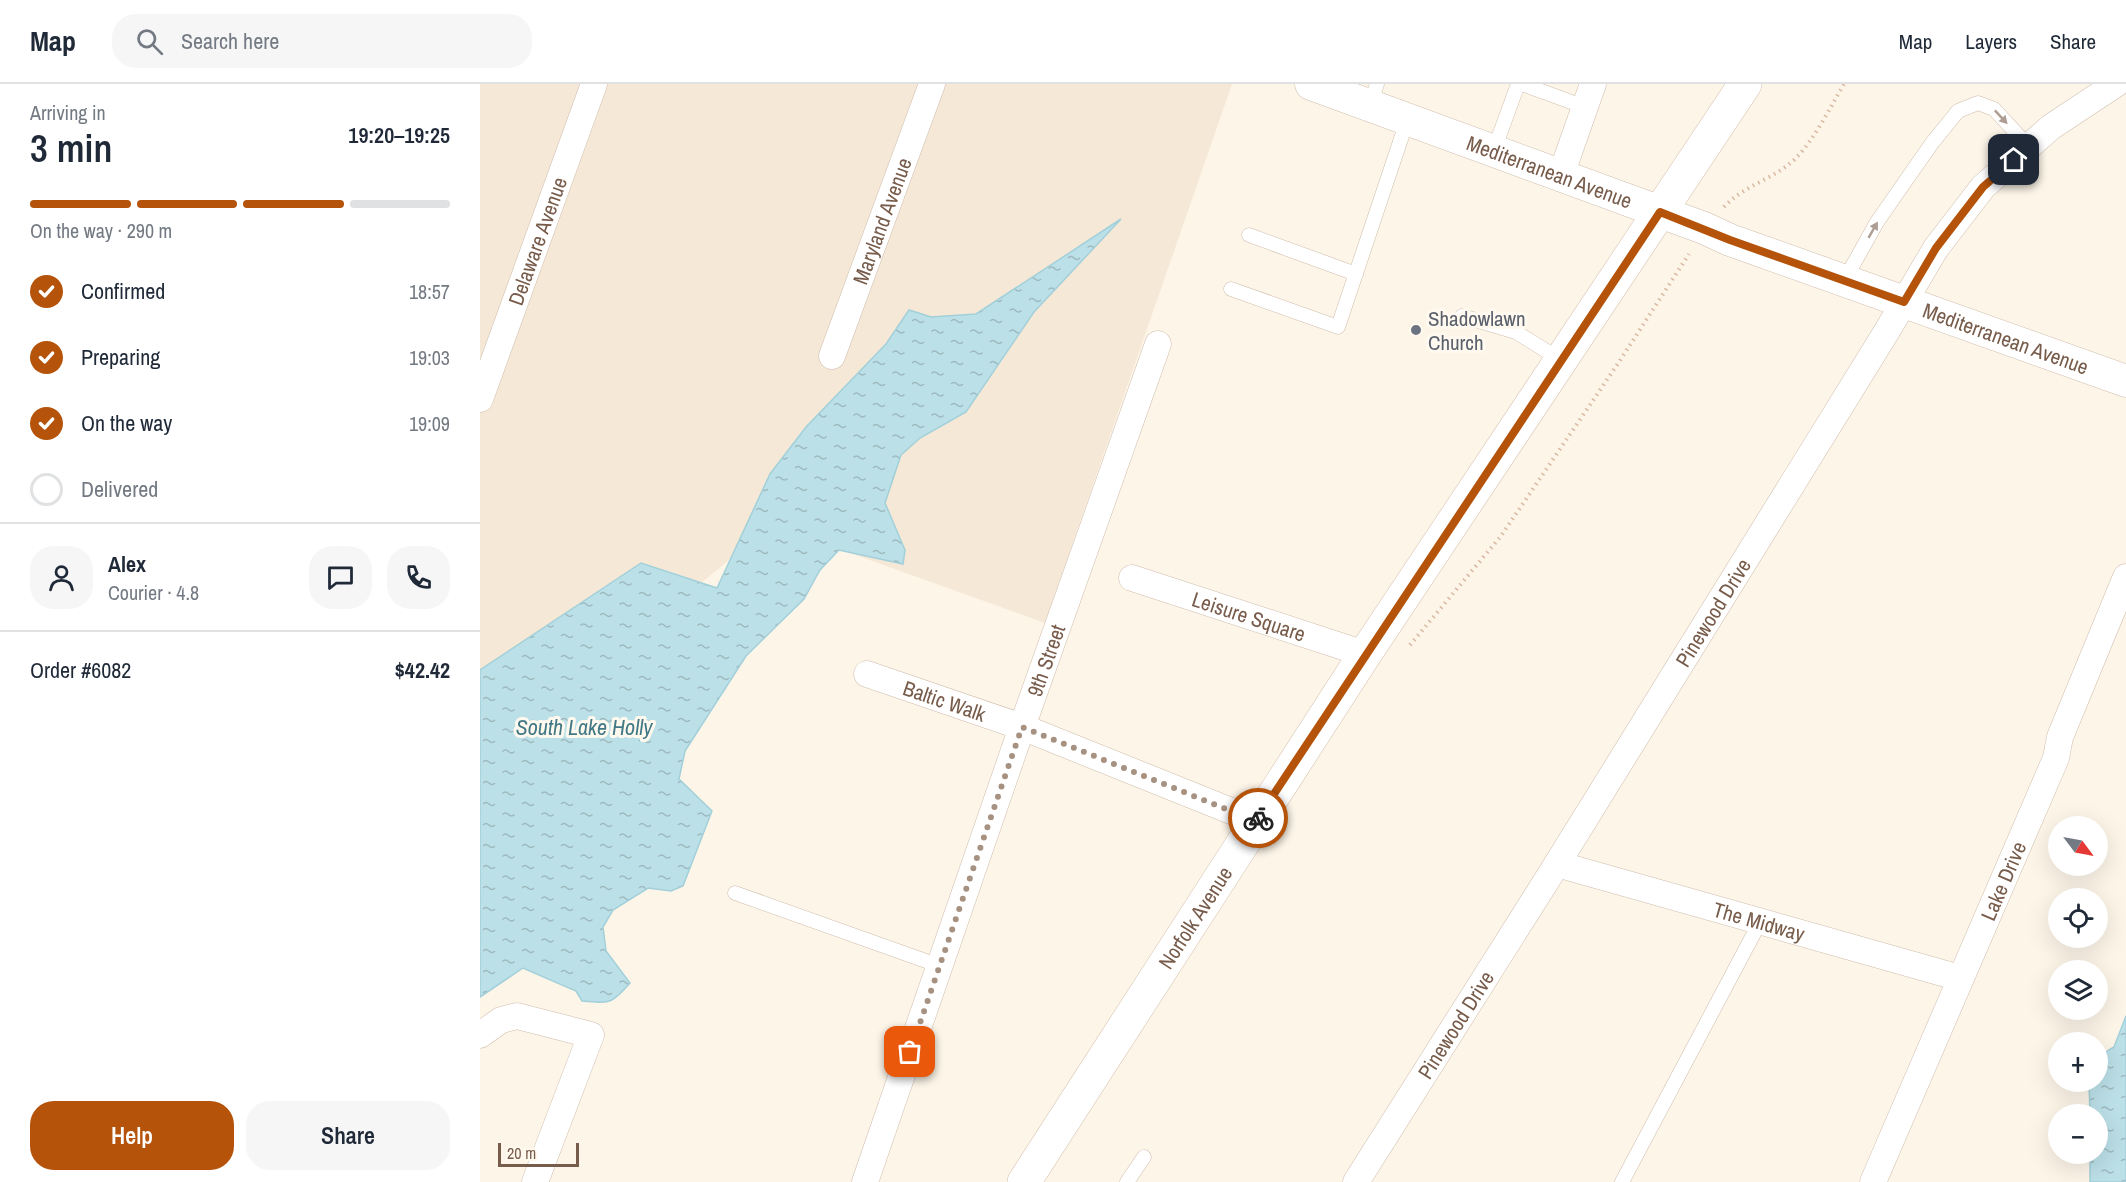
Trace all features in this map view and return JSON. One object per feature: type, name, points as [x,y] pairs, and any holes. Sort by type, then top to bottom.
[{"type":"main road","name":"Norfolk Avenue","points":[[1024,1182],[1365,654],[1744,84]]},
{"type":"street","name":"Delaware Avenue","points":[[480,399],[594,84]]},
{"type":"street","name":"Maryland Avenue","points":[[832,356],[932,84]]},
{"type":"street","name":"Mediterranean Avenue","points":[[1311,84],[1374,94],[1408,118],[1704,228],[1730,240],[2126,381]]},
{"type":"street","name":"Pinewood Drive","points":[[1356,1182],[1557,864],[1936,248],[1983,187],[2051,127],[2116,84]]},
{"type":"street","points":[[1561,175],[1589,95]]},
{"type":"street","name":"9th Street","points":[[865,1182],[1022,727],[1158,344]]},
{"type":"street","name":"Lake Drive","points":[[1873,1182],[2056,758],[2060,737],[2126,577]]},
{"type":"street","name":"Leisure Square","points":[[1132,578],[1365,654]]},
{"type":"street","name":"Baltic Walk","points":[[867,674],[1022,727],[1256,821]]},
{"type":"street","name":"The Midway","points":[[1557,864],[1960,978]]},
{"type":"street","points":[[480,1035],[501,1020],[518,1016],[591,1035],[535,1182]]},
{"type":"lane","points":[[1494,150],[1520,84],[1589,95]]},
{"type":"lane","points":[[1844,281],[1877,222],[1932,143],[1958,111],[1978,103],[1994,109],[2029,147]]},
{"type":"lane","points":[[1231,289],[1338,327],[1408,118]]},
{"type":"lane","points":[[1249,235],[1356,274]]},
{"type":"lane","points":[[1462,316],[1516,332],[1562,360]]},
{"type":"lane","points":[[735,893],[939,966]]},
{"type":"lane","points":[[1622,1182],[1760,922]]},
{"type":"lane","points":[[1127,1182],[1144,1157]]},
{"type":"path","points":[[1410,646],[1501,536],[1675,277],[1704,228],[1731,199],[1774,175],[1797,157],[1844,84]]},
{"type":"shaded area","points":[[480,84],[1232,84],[1045,623],[772,525],[480,764]]},
{"type":"water","name":"South Lake Holly","points":[[1121,219],[1034,312],[966,412],[920,438],[901,455],[885,503],[905,550],[903,564],[839,550],[820,570],[804,599],[746,656],[685,751],[679,779],[712,811],[683,886],[671,891],[648,888],[613,910],[603,927],[606,951],[630,983],[609,1001],[582,1001],[576,991],[523,968],[480,997],[480,670],[641,563],[717,588],[770,474],[806,427],[886,344],[909,310],[931,317],[976,314]]},
{"type":"water","points":[[2126,1016],[2126,1182],[2090,1182],[2090,1164],[2108,1164],[2108,1104],[2090,1104],[2089,1092],[2108,1092],[2108,1051],[2114,1047]]},
{"type":"way so far","points":[[910,1052],[1022,727],[1256,821],[1258,818]]},
{"type":"place","name":"Shadowlawn Church","points":[[1416,330]]},
{"type":"route","points":[[1258,818],[1660,212],[1730,240],[1904,302],[1936,248],[1983,187],[2014,160]]}]
